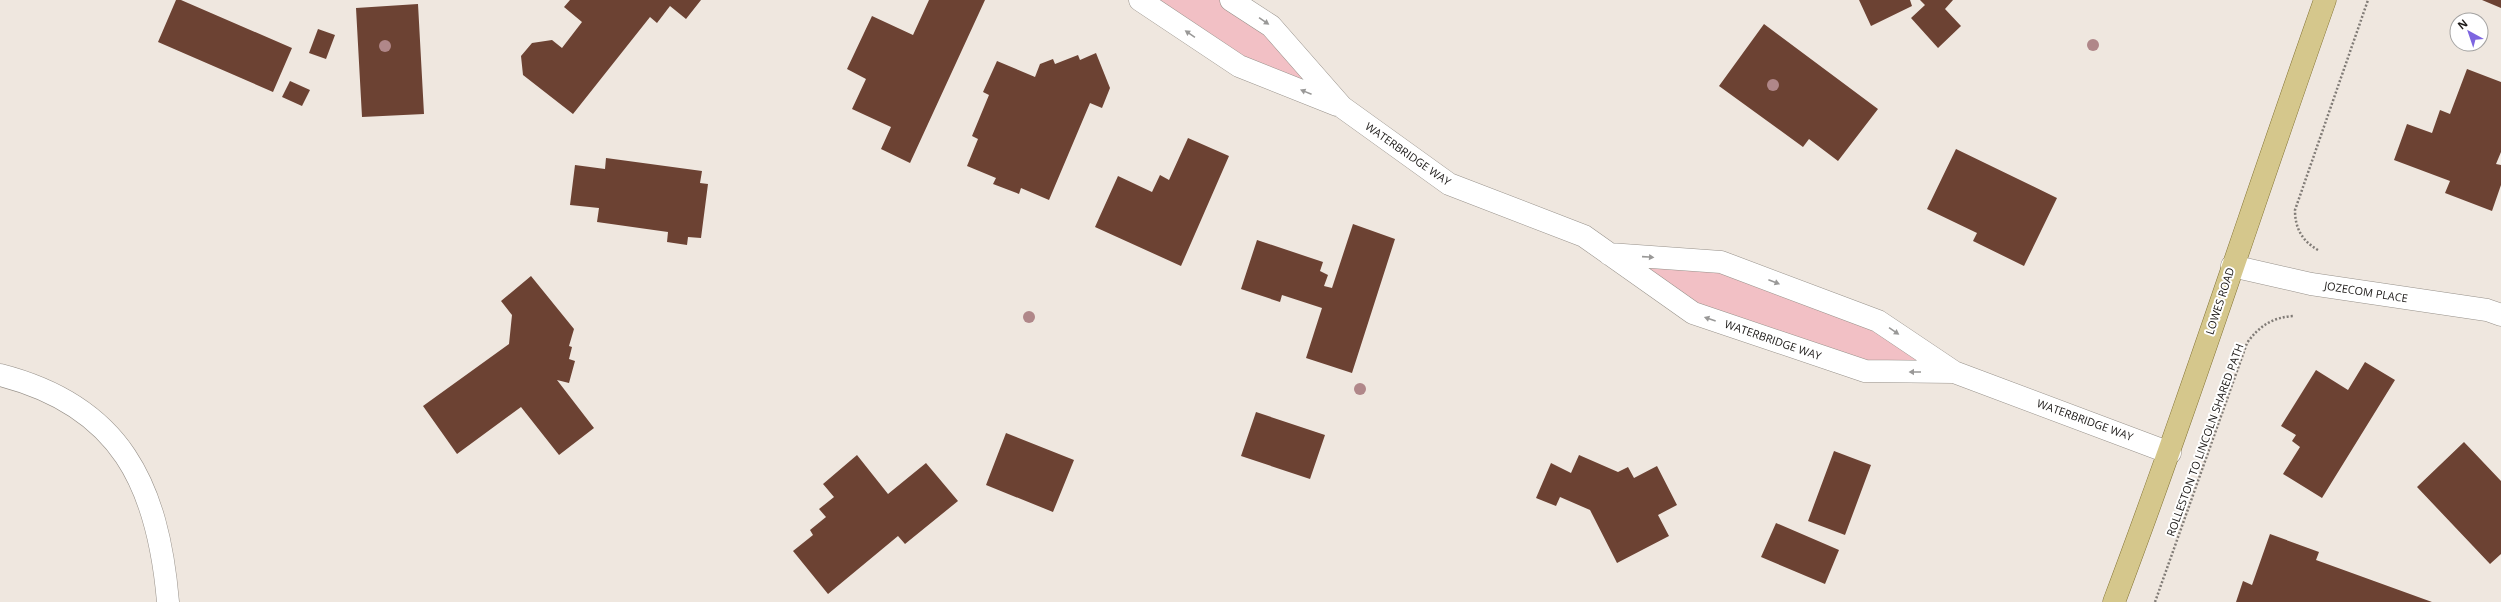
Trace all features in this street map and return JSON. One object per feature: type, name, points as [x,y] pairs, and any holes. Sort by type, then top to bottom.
[{"type":"main road","name":"LOWES ROAD","points":[[2114,602],[2170,452],[2232,266],[2325,0]]},
{"type":"street","name":"WATERBRIDGE WAY","points":[[1140,0],[1239,66],[1342,107]]},
{"type":"street","name":"WATERBRIDGE WAY","points":[[1231,0],[1271,26],[1342,107],[1450,184],[1584,236],[1693,313],[1865,371],[1954,372]]},
{"type":"street","name":"WATERBRIDGE WAY","points":[[1609,254],[1721,262],[1878,321],[1954,372],[2170,452]]},
{"type":"street","name":"JOZECOM PLACE","points":[[2232,266],[2311,284],[2487,310],[2501,315]]},
{"type":"street","points":[[0,375],[32,383],[76,407],[116,442],[140,479],[158,528],[165,561],[168,602]]},
{"type":"path","points":[[2321,253],[2305,241],[2295,222],[2295,210],[2368,0]]},
{"type":"path","name":"ROLLESTON TO LINCOLN SHARED PATH","points":[[2155,602],[2247,343],[2255,332],[2274,320],[2302,315]]},
{"type":"shaded area","points":[[1140,0],[1231,0],[1345,109],[1241,67]]},
{"type":"shaded area","points":[[1610,254],[1722,262],[1879,322],[1956,372],[1866,372],[1694,313]]},
{"type":"building","points":[[176,0],[181,0],[292,48],[273,92],[158,42]]},
{"type":"building","points":[[570,0],[701,0],[686,19],[670,6],[657,23],[650,17],[573,114],[523,75],[521,56],[532,43],[552,40],[562,48],[582,22],[564,7]]},
{"type":"building","points":[[929,0],[985,0],[910,163],[881,149],[891,127],[852,109],[866,79],[847,69],[872,16],[913,35]]},
{"type":"building","points":[[1859,0],[1910,0],[1912,6],[1871,26]]},
{"type":"building","points":[[1920,0],[1953,0],[1945,9],[1961,26],[1938,48],[1911,18],[1925,5]]},
{"type":"building","points":[[2482,0],[2501,0],[2501,8]]},
{"type":"building","points":[[418,4],[424,114],[362,117],[356,8]]},
{"type":"building","points":[[1764,24],[1878,109],[1838,161],[1809,139],[1803,147],[1719,86]]},
{"type":"building","points":[[318,29],[335,35],[326,59],[309,53]]},
{"type":"building","points":[[1096,53],[1110,88],[1102,108],[1090,103],[1049,200],[1021,188],[1019,194],[993,184],[996,178],[967,166],[978,139],[972,136],[989,95],[983,92],[997,61],[1035,77],[1040,64],[1053,59],[1055,64],[1078,55],[1080,60]]},
{"type":"building","points":[[2467,69],[2501,82],[2501,152],[2496,164],[2501,165],[2501,185],[2492,211],[2445,193],[2450,181],[2394,160],[2407,124],[2432,133],[2440,110],[2450,114]]},
{"type":"building","points":[[290,81],[310,90],[302,106],[282,97]]},
{"type":"building","points":[[1188,138],[1229,156],[1181,266],[1095,227],[1118,176],[1152,192],[1160,175],[1169,180]]},
{"type":"building","points":[[1956,149],[2057,198],[2024,266],[1973,241],[1977,233],[1927,209]]},
{"type":"building","points":[[606,158],[702,171],[700,183],[708,184],[701,238],[688,237],[687,245],[667,242],[668,232],[597,222],[599,208],[570,205],[575,165],[605,169]]},
{"type":"building","points":[[1353,224],[1395,239],[1352,373],[1306,358],[1322,308],[1282,295],[1280,302],[1241,289],[1257,240],[1323,262],[1320,271],[1328,275],[1324,286],[1332,288]]},
{"type":"building","points":[[531,276],[574,329],[569,346],[572,347],[569,359],[575,361],[569,383],[557,380],[594,428],[559,455],[521,407],[457,454],[423,406],[509,344],[512,315],[501,301]]},
{"type":"building","points":[[2365,362],[2395,380],[2322,498],[2283,474],[2300,447],[2292,441],[2296,435],[2281,426],[2316,370],[2348,390]]},
{"type":"building","points":[[1256,412],[1325,435],[1310,479],[1241,456]]},
{"type":"building","points":[[1006,433],[1074,460],[1053,512],[986,485]]},
{"type":"building","points":[[2464,442],[2501,481],[2501,554],[2490,564],[2417,487]]},
{"type":"building","points":[[1834,451],[1871,465],[1845,535],[1808,521]]},
{"type":"building","points":[[857,455],[888,494],[926,463],[958,501],[905,544],[898,536],[828,594],[793,551],[813,535],[810,530],[826,517],[819,509],[834,497],[823,484]]},
{"type":"building","points":[[1579,455],[1618,472],[1628,467],[1634,478],[1657,466],[1677,505],[1658,515],[1669,536],[1617,563],[1590,510],[1560,497],[1556,506],[1536,498],[1551,463],[1571,473]]},
{"type":"building","points":[[1776,523],[1839,550],[1825,584],[1761,557]]},
{"type":"building","points":[[2270,534],[2319,552],[2316,560],[2432,602],[2236,602],[2243,581],[2252,585]]}]
